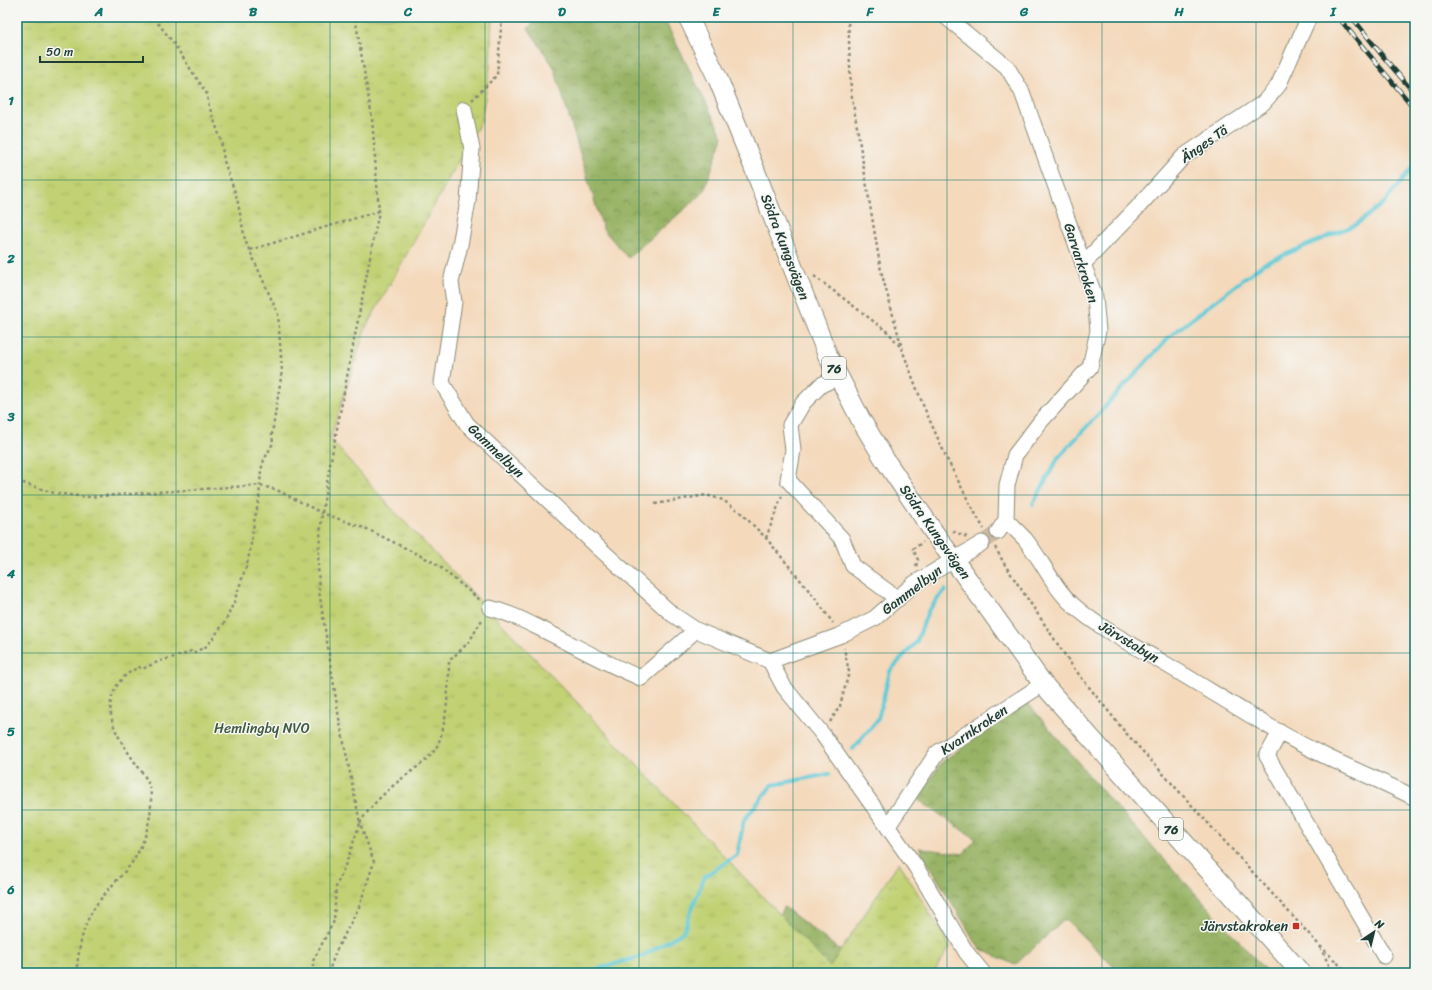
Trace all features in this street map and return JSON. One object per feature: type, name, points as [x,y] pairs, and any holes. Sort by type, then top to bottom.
[{"type":"main road","name":"Södra Kungsvägen","points":[[688,17],[718,79],[828,356],[861,420],[885,460],[953,560],[1043,684],[1301,973]]},
{"type":"street","name":"Garvarkroken","points":[[946,17],[1007,67],[1022,92],[1095,297],[1098,331],[1090,367],[1041,421],[1015,455],[1007,485],[990,535]]},
{"type":"street","name":"Änges Tä","points":[[1083,264],[1138,207],[1184,156],[1263,103],[1278,86],[1309,17]]},
{"type":"street","name":"Gammelbyn","points":[[464,109],[472,149],[468,201],[460,245],[451,282],[454,302],[442,383],[467,424],[666,609],[696,630],[770,661],[841,635],[875,618],[910,588],[990,535]]},
{"type":"street","points":[[838,377],[821,385],[802,403],[790,425],[793,450],[788,480],[842,539],[853,566],[898,599]]},
{"type":"street","name":"Järvstabyn","points":[[990,535],[1025,540],[1049,575],[1073,604],[1107,631],[1163,662],[1228,704],[1327,757],[1393,786],[1415,798]]},
{"type":"street","points":[[490,608],[504,611],[546,631],[618,669],[641,678],[696,630]]},
{"type":"street","points":[[770,661],[784,687],[823,735],[916,867],[966,952],[983,973]]},
{"type":"street","name":"Kvarnkroken","points":[[888,826],[937,753],[1043,684]]},
{"type":"street","points":[[1280,732],[1267,756],[1384,956]]},
{"type":"path","points":[[76,973],[80,944],[86,924],[99,902],[128,868],[141,848],[146,835],[150,813],[150,784],[118,737],[110,713],[110,702],[112,695],[115,688],[127,673],[139,667],[142,669],[160,661],[191,652],[192,653],[207,646],[232,608],[247,564],[250,550],[259,500],[261,470],[264,460],[273,443],[272,434],[282,371],[278,314],[245,240],[237,198],[224,161],[221,140],[208,103],[207,94],[172,41],[153,17]]},
{"type":"path","points":[[328,973],[337,949],[359,907],[374,862],[360,823],[339,718],[318,592],[318,563],[322,513],[379,211],[372,118],[355,17]]},
{"type":"path","points":[[464,109],[497,75],[502,17]]},
{"type":"path","points":[[848,17],[852,91],[882,270],[904,352],[923,406],[947,459],[971,506],[990,535],[1009,571],[1073,667],[1125,732],[1319,945],[1348,973]]},
{"type":"path","points":[[250,250],[379,211]]},
{"type":"path","points":[[812,279],[809,272],[890,333],[904,352]]},
{"type":"path","points":[[766,538],[788,480]]},
{"type":"path","points":[[17,481],[54,493],[87,497],[260,485],[279,491],[322,513],[367,529],[435,563],[490,608],[469,642],[449,661],[449,687],[441,737],[434,751],[402,778],[365,814],[360,823],[336,887],[334,921],[313,961],[313,973]]},
{"type":"path","points":[[654,504],[706,495],[723,500],[741,513],[766,538],[815,598],[841,635],[849,672],[840,706],[823,735]]},
{"type":"path","points":[[910,588],[918,560],[913,549],[935,534],[947,527],[967,537],[990,535]]},
{"type":"path","points":[[1319,945],[1333,973]]},
{"type":"green space","name":"Hemlingby NVO","points":[[17,17],[492,17],[490,67],[481,121],[366,327],[330,439],[394,511],[830,967],[899,862],[950,947],[934,973],[17,973]]},
{"type":"green space","points":[[540,17],[663,17],[723,137],[703,193],[628,258],[603,229],[554,67],[528,28]]},
{"type":"green space","points":[[1026,701],[1110,800],[1268,973],[1120,973],[1065,919],[1015,965],[979,948],[919,848],[963,854],[976,839],[917,799],[942,762]]},
{"type":"green space","points":[[784,907],[869,973],[755,973]]},
{"type":"waterway","points":[[1033,504],[1058,458],[1170,336],[1263,264],[1357,224],[1385,202],[1415,164]]},
{"type":"waterway","points":[[853,749],[878,719],[890,671],[917,641],[928,611],[945,590]]},
{"type":"waterway","points":[[584,973],[643,956],[683,932],[704,877],[737,855],[744,820],[772,785],[829,774]]},
{"type":"tunnel","points":[[982,543],[998,532]]},
{"type":"railway","points":[[1338,17],[1415,109]]},
{"type":"railway","points":[[1352,17],[1415,94]]},
{"type":"place","name":"Järvstakroken","points":[[1296,926]]}]
